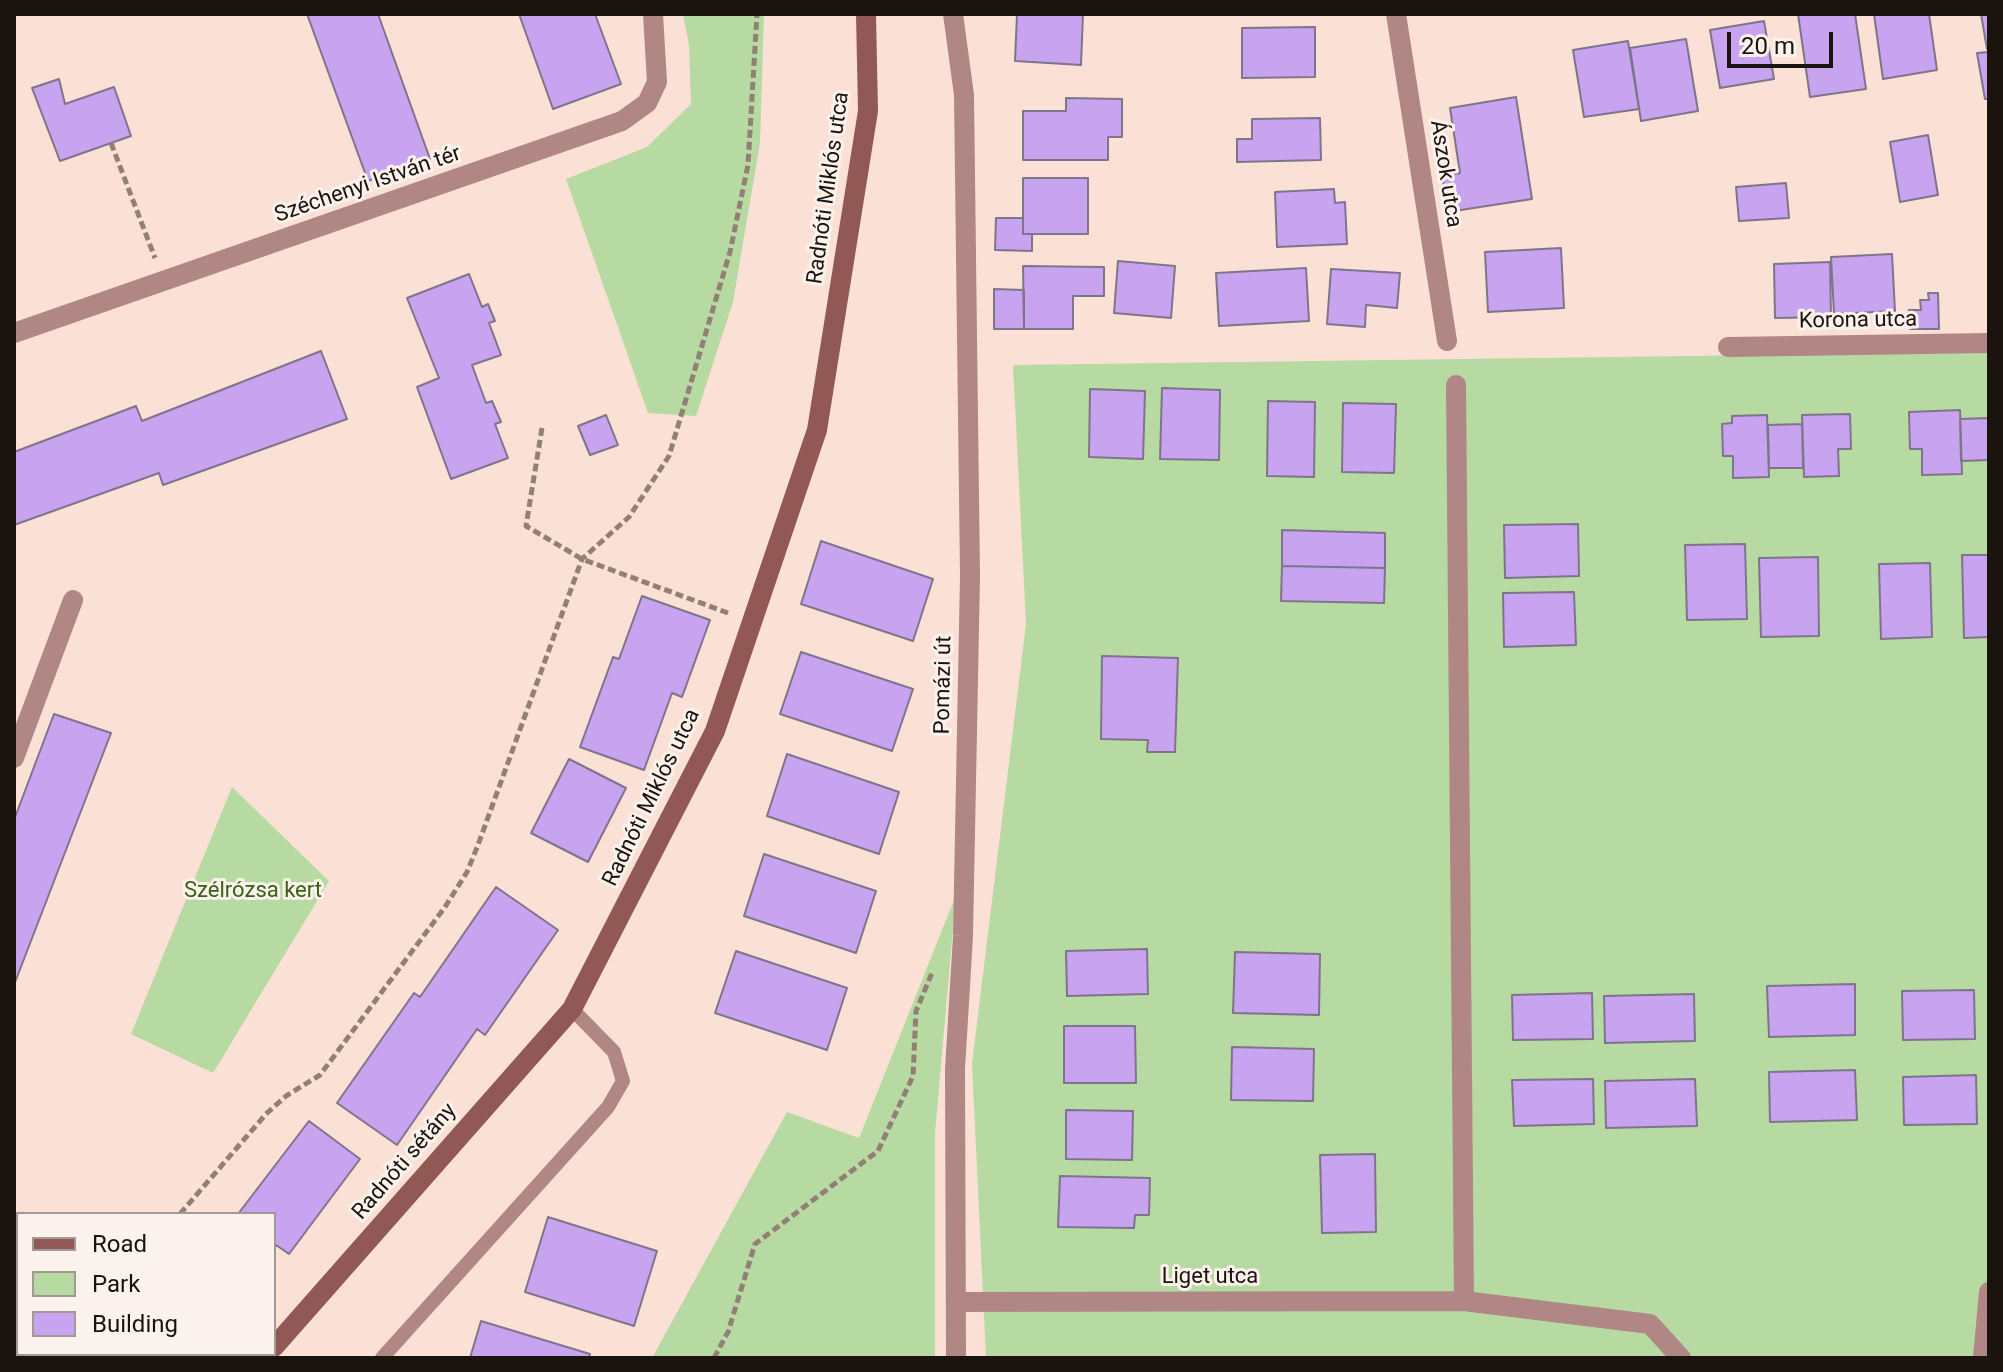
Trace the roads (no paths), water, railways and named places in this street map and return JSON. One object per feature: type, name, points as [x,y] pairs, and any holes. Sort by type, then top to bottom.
[{"type":"street","name":"Széchenyi István tér","points":[[14,333],[622,121],[647,103],[657,82],[653,14]]},
{"type":"street","name":"Radnóti Miklós utca","points":[[572,1009],[715,731],[817,430],[868,111],[866,14]]},
{"type":"street","name":"Pomázi út","points":[[953,14],[964,95],[970,576],[963,936],[955,1069],[956,1358]]},
{"type":"street","name":"Ászok utca","points":[[1396,14],[1447,341]]},
{"type":"street","name":"Korona utca","points":[[1728,347],[1989,343]]},
{"type":"street","points":[[1456,385],[1464,1301]]},
{"type":"street","points":[[14,758],[73,600]]},
{"type":"street","name":"Radnóti sétány","points":[[276,1345],[572,1009]]},
{"type":"street","points":[[1983,1358],[1989,1292]]},
{"type":"street","name":"Liget utca","points":[[956,1302],[1464,1301],[1650,1324],[1681,1358]]},
{"type":"lane","points":[[382,1358],[608,1107],[623,1081],[614,1052],[572,1009]]},
{"type":"park label","name":"Szélrózsa kert","points":[[253,891]]}]
